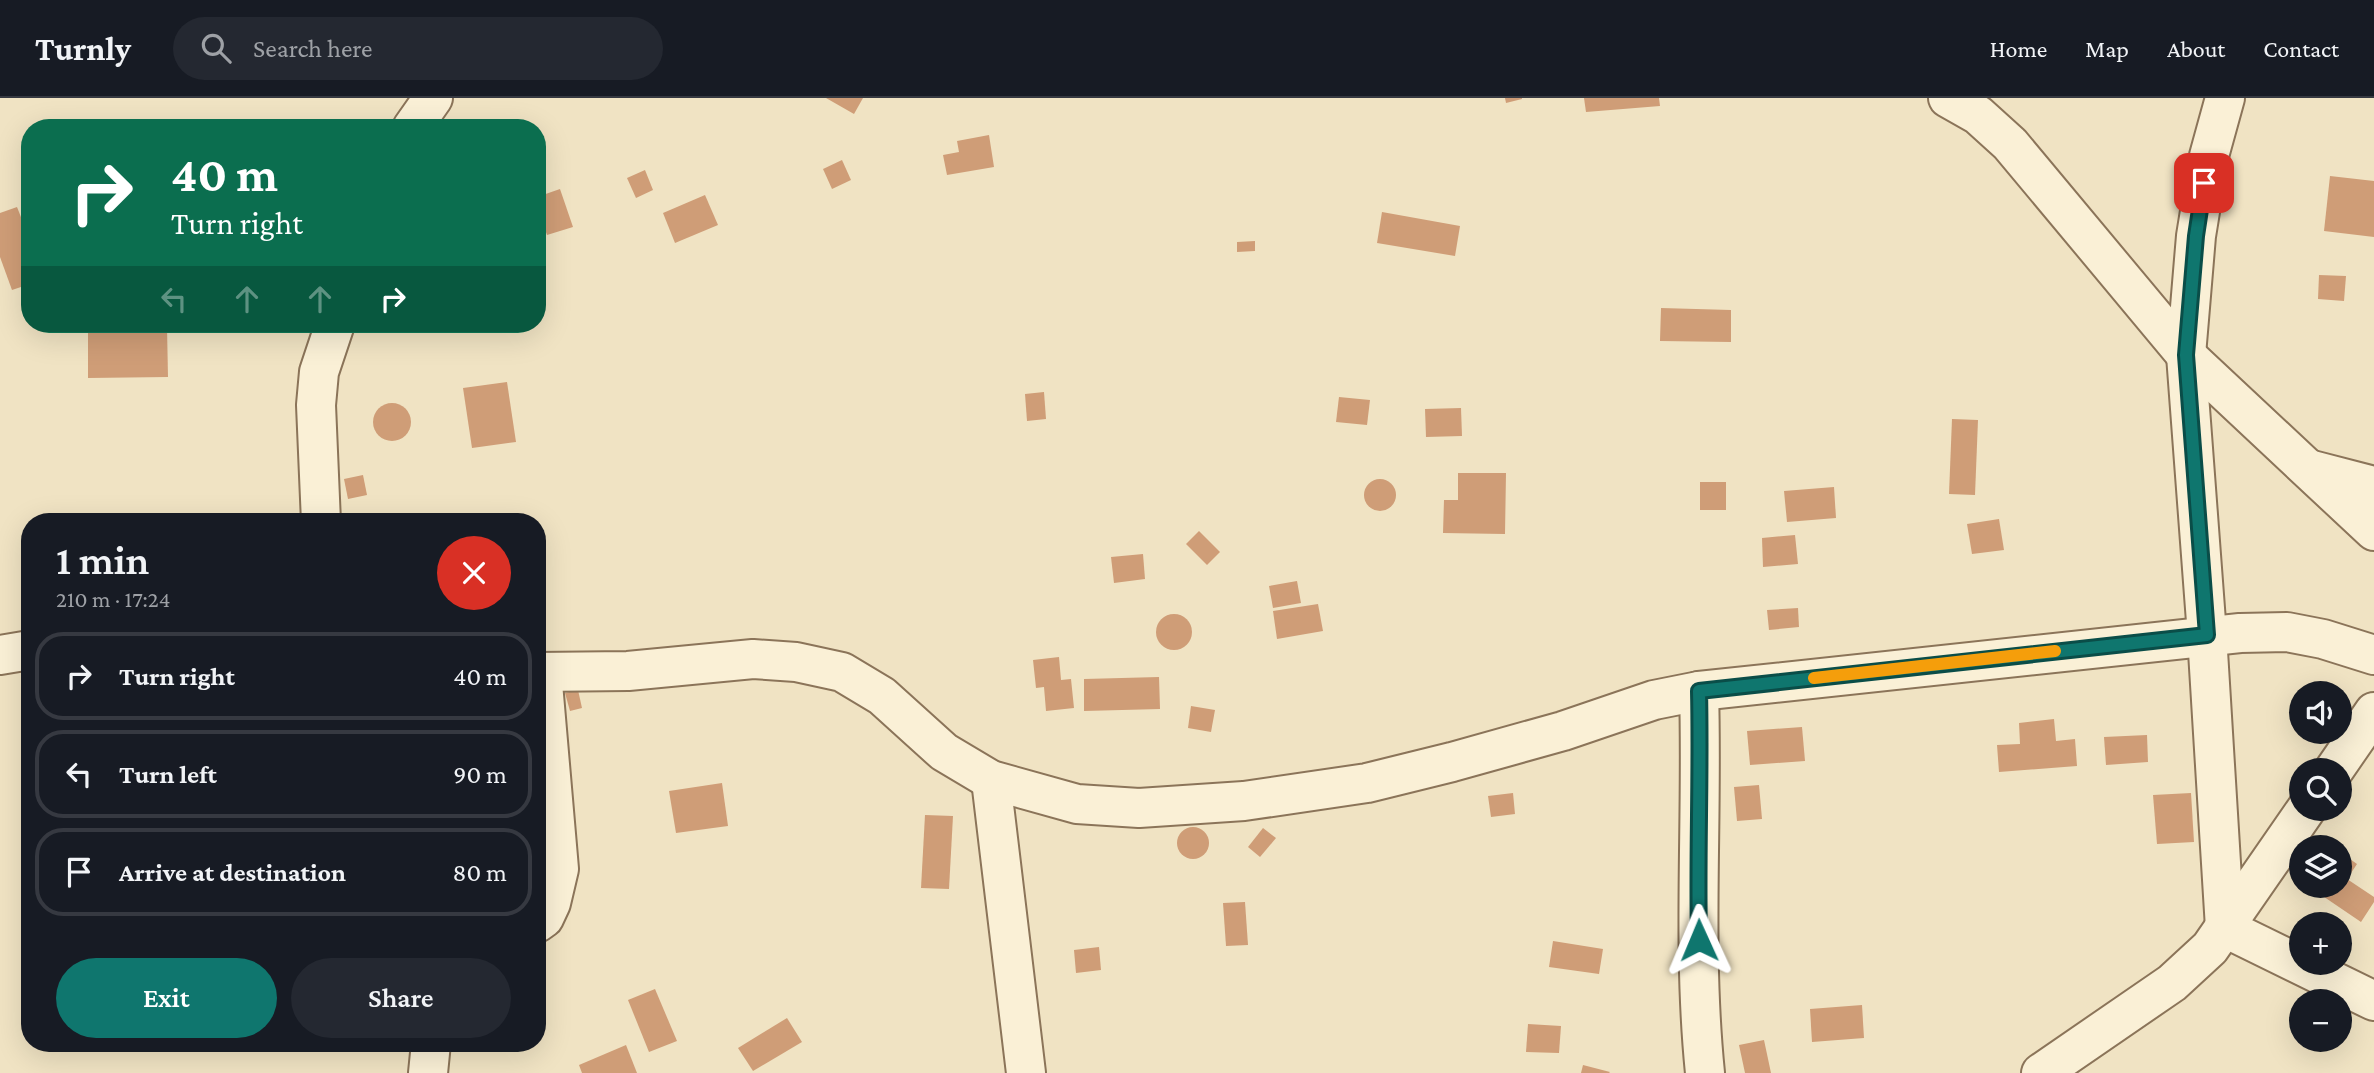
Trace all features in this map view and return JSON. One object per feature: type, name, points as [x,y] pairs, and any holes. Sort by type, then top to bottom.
[{"type":"street","points":[[418,119],[433,98]]},
{"type":"street","points":[[1948,98],[1978,115],[2010,144],[2186,355],[2374,531]]},
{"type":"street","points":[[2225,98],[2209,156],[2196,236],[2186,355],[2225,928]]},
{"type":"street","points":[[321,513],[316,405],[320,372],[332,333]]},
{"type":"street","points":[[2306,469],[2374,486]]},
{"type":"street","points":[[546,672],[628,671],[753,659],[796,662],[842,672],[882,696],[944,752],[991,780],[1077,804],[1139,808],[1244,801],[1367,783],[1563,731],[1654,700],[1699,691],[2207,635],[2287,632],[2323,639],[2374,655]]},
{"type":"street","points":[[0,655],[21,652]]},
{"type":"street","points":[[1699,691],[1701,762],[1698,884],[1705,1073]]},
{"type":"street","points":[[2342,758],[2374,712]]},
{"type":"street","points":[[546,734],[559,869],[546,914]]},
{"type":"street","points":[[991,780],[1026,1073]]},
{"type":"street","points":[[2041,1073],[2172,983],[2210,948],[2299,821]]},
{"type":"street","points":[[2225,928],[2374,1001]]},
{"type":"street","points":[[428,1073],[430,1052]]},
{"type":"building","points":[[826,98],[863,98],[854,114]]},
{"type":"building","points":[[1505,98],[1522,98],[1522,99],[1506,103]]},
{"type":"building","points":[[1584,98],[1659,98],[1660,106],[1586,112]]},
{"type":"building","points":[[989,135],[994,167],[947,175],[943,155],[959,152],[957,141]]},
{"type":"building","points":[[842,160],[851,180],[832,189],[823,169]]},
{"type":"building","points":[[645,170],[653,190],[636,198],[627,178]]},
{"type":"building","points":[[2330,176],[2374,181],[2374,237],[2324,231]]},
{"type":"building","points":[[560,189],[573,227],[547,235],[546,194]]},
{"type":"building","points":[[705,195],[718,225],[675,243],[663,213]]},
{"type":"building","points":[[17,207],[21,217],[21,287],[12,290],[0,257],[0,213]]},
{"type":"building","points":[[1382,212],[1460,226],[1455,256],[1377,243]]},
{"type":"building","points":[[1255,241],[1255,251],[1237,252],[1237,242]]},
{"type":"building","points":[[2319,275],[2346,276],[2344,301],[2318,299]]},
{"type":"building","points":[[1661,308],[1731,310],[1731,342],[1660,341]]},
{"type":"building","points":[[88,333],[167,333],[168,377],[88,378]]},
{"type":"building","points":[[507,382],[516,442],[472,448],[463,388]]},
{"type":"building","points":[[1044,392],[1046,419],[1027,421],[1025,394]]},
{"type":"building","points":[[1339,397],[1370,400],[1367,425],[1336,422]]},
{"type":"building","points":[[392,403],[405,409],[411,422],[405,435],[392,441],[379,435],[373,422],[379,409]]},
{"type":"building","points":[[1461,408],[1462,436],[1426,437],[1425,409]]},
{"type":"building","points":[[1952,419],[1978,420],[1975,495],[1949,494]]},
{"type":"building","points":[[1458,473],[1506,473],[1505,534],[1443,533],[1444,500],[1458,500]]},
{"type":"building","points":[[363,475],[367,495],[348,499],[344,479]]},
{"type":"building","points":[[1380,479],[1391,484],[1396,495],[1391,506],[1380,511],[1369,506],[1364,495],[1369,484]]},
{"type":"building","points":[[1700,482],[1726,482],[1726,510],[1700,510]]},
{"type":"building","points":[[1834,487],[1836,518],[1787,522],[1784,491]]},
{"type":"building","points":[[1999,519],[2004,550],[1972,554],[1967,524]]},
{"type":"building","points":[[1199,531],[1220,552],[1207,565],[1186,544]]},
{"type":"building","points":[[1795,535],[1798,564],[1763,567],[1762,538]]},
{"type":"building","points":[[1143,554],[1145,579],[1114,583],[1111,557]]},
{"type":"building","points":[[1297,581],[1301,603],[1273,608],[1269,586]]},
{"type":"building","points":[[1318,604],[1323,631],[1277,639],[1273,611]]},
{"type":"building","points":[[1798,608],[1799,627],[1769,630],[1767,610]]},
{"type":"building","points":[[1174,614],[1187,619],[1192,632],[1187,645],[1174,650],[1161,645],[1156,632],[1161,619]]},
{"type":"building","points":[[1059,657],[1061,680],[1071,679],[1074,708],[1046,711],[1044,687],[1036,688],[1033,660]]},
{"type":"building","points":[[1159,677],[1160,709],[1084,711],[1084,679]]},
{"type":"building","points":[[578,690],[582,708],[570,711],[565,693]]},
{"type":"building","points":[[1191,706],[1215,710],[1211,732],[1188,728]]},
{"type":"building","points":[[2054,719],[2056,741],[2075,739],[2077,766],[1999,772],[1997,745],[2020,744],[2019,723]]},
{"type":"building","points":[[1802,727],[1805,761],[1750,765],[1747,731]]},
{"type":"building","points":[[2147,735],[2148,762],[2106,765],[2104,737]]},
{"type":"building","points":[[722,783],[728,826],[676,833],[669,791]]},
{"type":"building","points":[[1759,785],[1762,819],[1737,821],[1734,787]]},
{"type":"building","points":[[1513,793],[1515,814],[1491,817],[1488,796]]},
{"type":"building","points":[[2191,793],[2194,842],[2157,844],[2153,795]]},
{"type":"building","points":[[925,815],[953,816],[949,889],[921,888]]},
{"type":"building","points":[[1193,827],[1204,832],[1209,843],[1204,854],[1193,859],[1182,854],[1177,843],[1182,832]]},
{"type":"building","points":[[1263,828],[1276,838],[1260,857],[1248,847]]},
{"type":"building","points":[[2352,882],[2374,897],[2374,902],[2361,922],[2352,916],[2352,912],[2346,912],[2326,898],[2352,898]]},
{"type":"building","points":[[1245,902],[1248,945],[1226,946],[1223,903]]},
{"type":"building","points":[[1553,941],[1603,949],[1599,974],[1549,967]]},
{"type":"building","points":[[1099,947],[1101,970],[1076,973],[1074,950]]},
{"type":"building","points":[[655,989],[677,1041],[649,1052],[628,1000]]},
{"type":"building","points":[[1862,1005],[1864,1038],[1812,1042],[1810,1009]]},
{"type":"building","points":[[787,1018],[802,1042],[753,1071],[738,1048]]},
{"type":"building","points":[[1528,1024],[1561,1026],[1559,1053],[1526,1052]]},
{"type":"building","points":[[1764,1040],[1771,1073],[1745,1073],[1739,1045]]},
{"type":"building","points":[[626,1045],[637,1073],[582,1073],[579,1065]]},
{"type":"building","points":[[1583,1065],[1610,1072],[1581,1073]]},
{"type":"slow traffic","points":[[1814,678],[2055,651]]},
{"type":"route","points":[[1699,940],[1699,691],[2207,635],[2186,355],[2196,236],[2204,183]]}]
